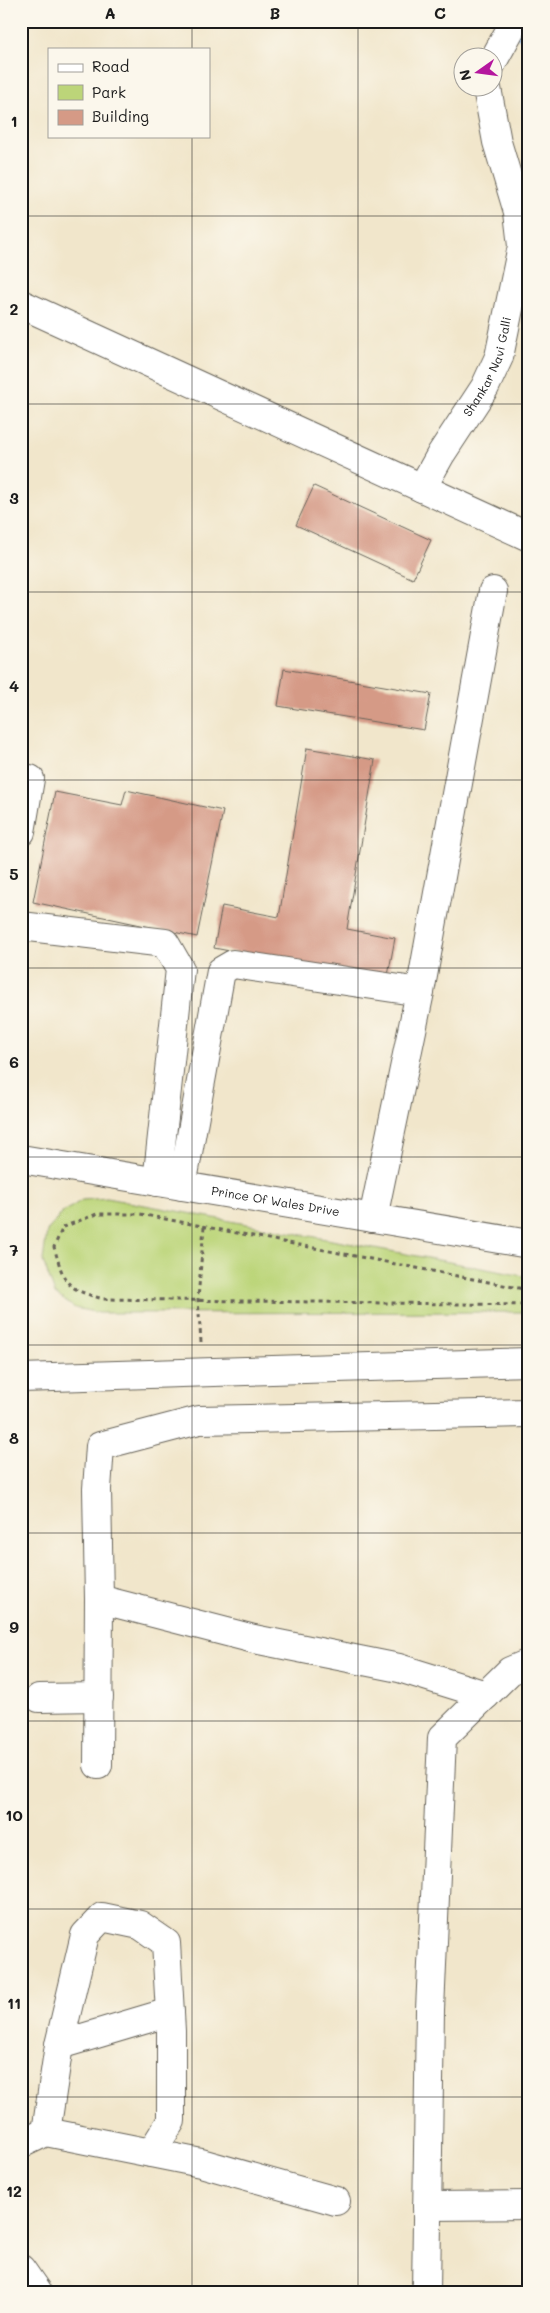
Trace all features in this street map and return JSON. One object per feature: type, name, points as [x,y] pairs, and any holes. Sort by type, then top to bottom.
[{"type":"street","points":[[501,48],[515,21]]},
{"type":"street","name":"Shankar Navi Galli","points":[[422,488],[441,454],[485,387],[499,357],[522,246],[518,212],[497,142],[489,98]]},
{"type":"street","points":[[21,304],[529,537]]},
{"type":"street","points":[[373,1218],[420,992],[493,591]]},
{"type":"street","points":[[21,832],[30,779]]},
{"type":"street","points":[[21,926],[165,943],[180,969],[170,1184]]},
{"type":"street","points":[[170,1184],[221,971],[233,964],[420,992]]},
{"type":"street","name":"Prince Of Wales Drive","points":[[21,1159],[529,1244]]},
{"type":"street","points":[[21,1378],[529,1362]]},
{"type":"street","points":[[98,1765],[99,1599],[97,1489],[100,1446],[198,1420],[529,1413]]},
{"type":"street","points":[[99,1599],[254,1639],[399,1668],[486,1695]]},
{"type":"street","points":[[426,2292],[430,2010],[442,1738],[510,1671],[529,1663]]},
{"type":"street","points":[[39,1698],[99,1698]]},
{"type":"street","points":[[46,2132],[59,2045],[85,1935],[102,1918],[140,1925],[166,1943],[170,2012],[171,2121],[151,2153]]},
{"type":"street","points":[[59,2045],[170,2012]]},
{"type":"street","points":[[21,2144],[46,2132],[201,2164],[336,2201]]},
{"type":"street","points":[[427,2206],[529,2205]]},
{"type":"street","points":[[21,2269],[37,2292]]},
{"type":"path","points":[[529,1290],[140,1214],[96,1214],[63,1227],[54,1247],[64,1280],[77,1292],[103,1299],[529,1305]]},
{"type":"path","points":[[204,1226],[198,1299],[204,1373]]},
{"type":"green space","points":[[107,1198],[529,1277],[529,1312],[99,1313],[75,1308],[55,1294],[43,1261],[47,1231],[62,1213],[82,1200]]},
{"type":"building","points":[[314,486],[431,540],[413,579],[296,525]]},
{"type":"building","points":[[284,669],[431,694],[424,730],[278,706]]},
{"type":"building","points":[[307,748],[375,760],[347,929],[395,938],[387,981],[214,948],[222,906],[279,917]]},
{"type":"building","points":[[126,790],[223,811],[197,937],[33,902],[55,792],[122,805]]},
{"type":"waterway","points":[[512,28],[529,41]]}]
